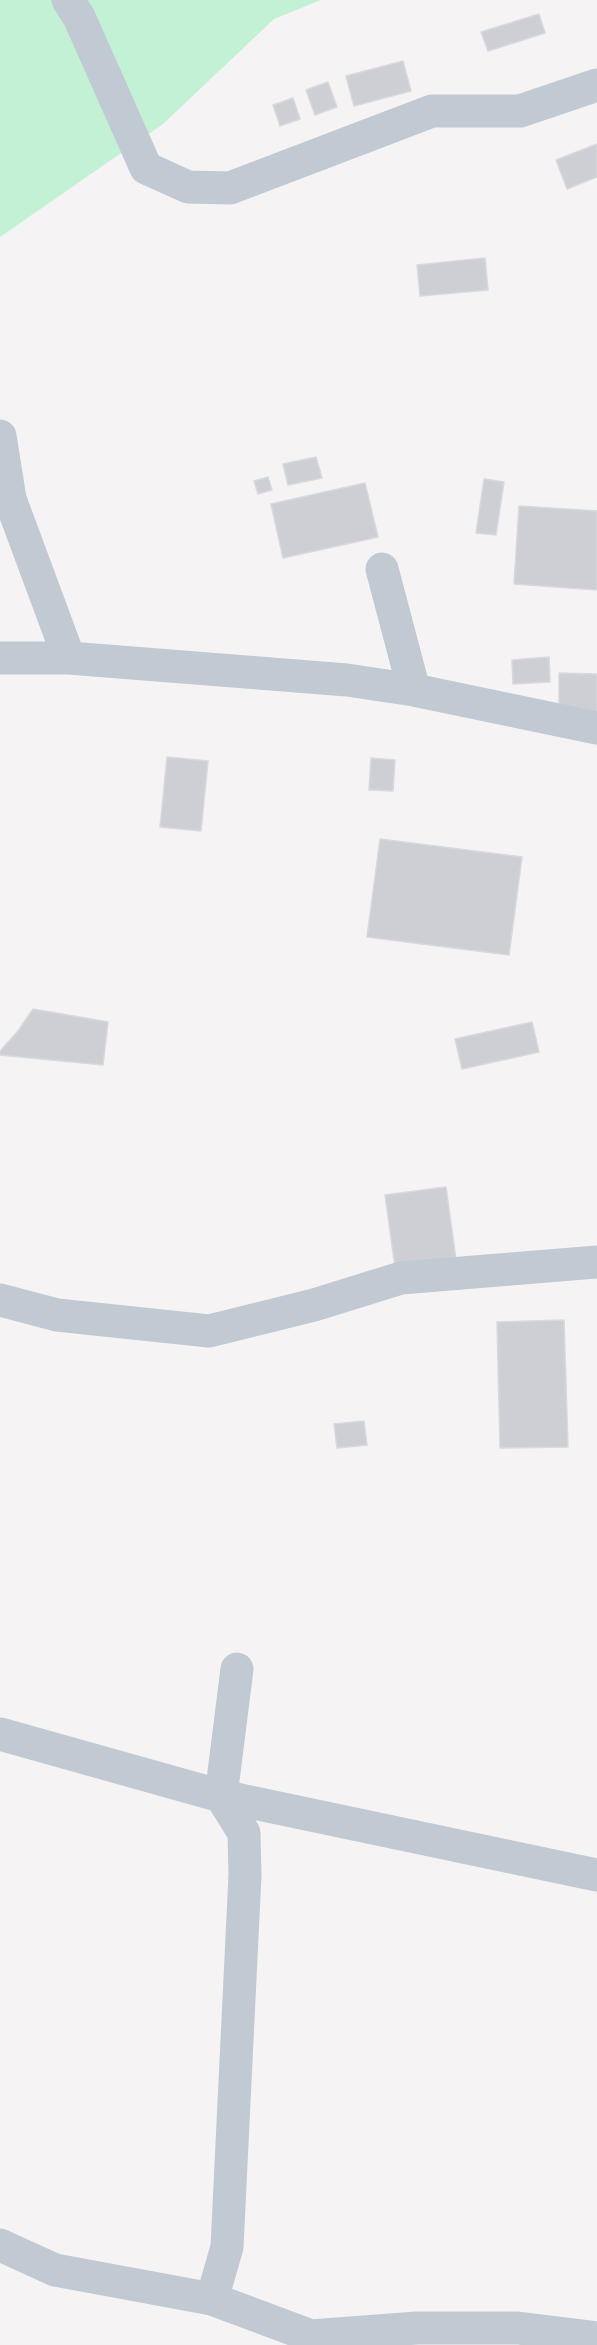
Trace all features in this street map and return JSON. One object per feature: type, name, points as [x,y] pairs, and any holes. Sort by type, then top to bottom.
[{"type":"street","points":[[68,0],[79,16],[146,168],[188,187],[230,188],[432,111],[520,111],[597,85]]},
{"type":"street","points":[[0,436],[10,499],[69,658]]},
{"type":"street","points":[[382,569],[414,690]]},
{"type":"street","points":[[0,658],[69,658],[347,680],[414,690],[597,728]]},
{"type":"street","points":[[0,1300],[57,1315],[209,1331],[314,1305],[401,1278],[597,1262]]},
{"type":"street","points":[[212,2299],[227,2247],[244,1875],[244,1833],[221,1796],[237,1669]]},
{"type":"street","points":[[0,1734],[221,1796],[597,1875]]},
{"type":"street","points":[[0,2245],[55,2270],[212,2299],[311,2341],[417,2328],[506,2328],[597,2338]]},
{"type":"green space","points":[[0,0],[321,0],[274,19],[163,124],[0,237]]},
{"type":"building","points":[[539,14],[545,33],[488,51],[481,32]]},
{"type":"building","points":[[403,61],[411,91],[354,106],[346,76]]},
{"type":"building","points":[[328,82],[337,107],[315,115],[306,90]]},
{"type":"building","points":[[293,98],[300,119],[280,126],[273,105]]},
{"type":"building","points":[[597,144],[597,177],[567,189],[556,160]]},
{"type":"building","points":[[485,258],[488,290],[420,296],[417,265]]},
{"type":"building","points":[[316,457],[322,478],[288,485],[283,464]]},
{"type":"building","points":[[268,477],[272,490],[258,494],[254,481]]},
{"type":"building","points":[[484,479],[504,482],[496,535],[476,533]]},
{"type":"building","points":[[365,483],[378,537],[283,558],[271,504]]},
{"type":"building","points":[[519,506],[597,511],[597,590],[514,584]]},
{"type":"building","points":[[549,657],[550,682],[513,684],[512,660]]},
{"type":"building","points":[[559,673],[597,674],[597,716],[559,716]]},
{"type":"building","points":[[167,757],[208,761],[201,831],[160,827]]},
{"type":"building","points":[[371,758],[395,760],[393,791],[369,790]]},
{"type":"building","points":[[380,839],[522,857],[509,955],[367,937]]},
{"type":"building","points":[[33,1009],[108,1022],[103,1065],[0,1055],[0,1051]]},
{"type":"building","points":[[532,1022],[539,1052],[462,1069],[455,1039]]},
{"type":"building","points":[[446,1187],[459,1281],[398,1289],[385,1195]]},
{"type":"building","points":[[564,1320],[568,1447],[500,1448],[497,1322]]},
{"type":"building","points":[[364,1421],[367,1445],[337,1448],[334,1424]]}]
